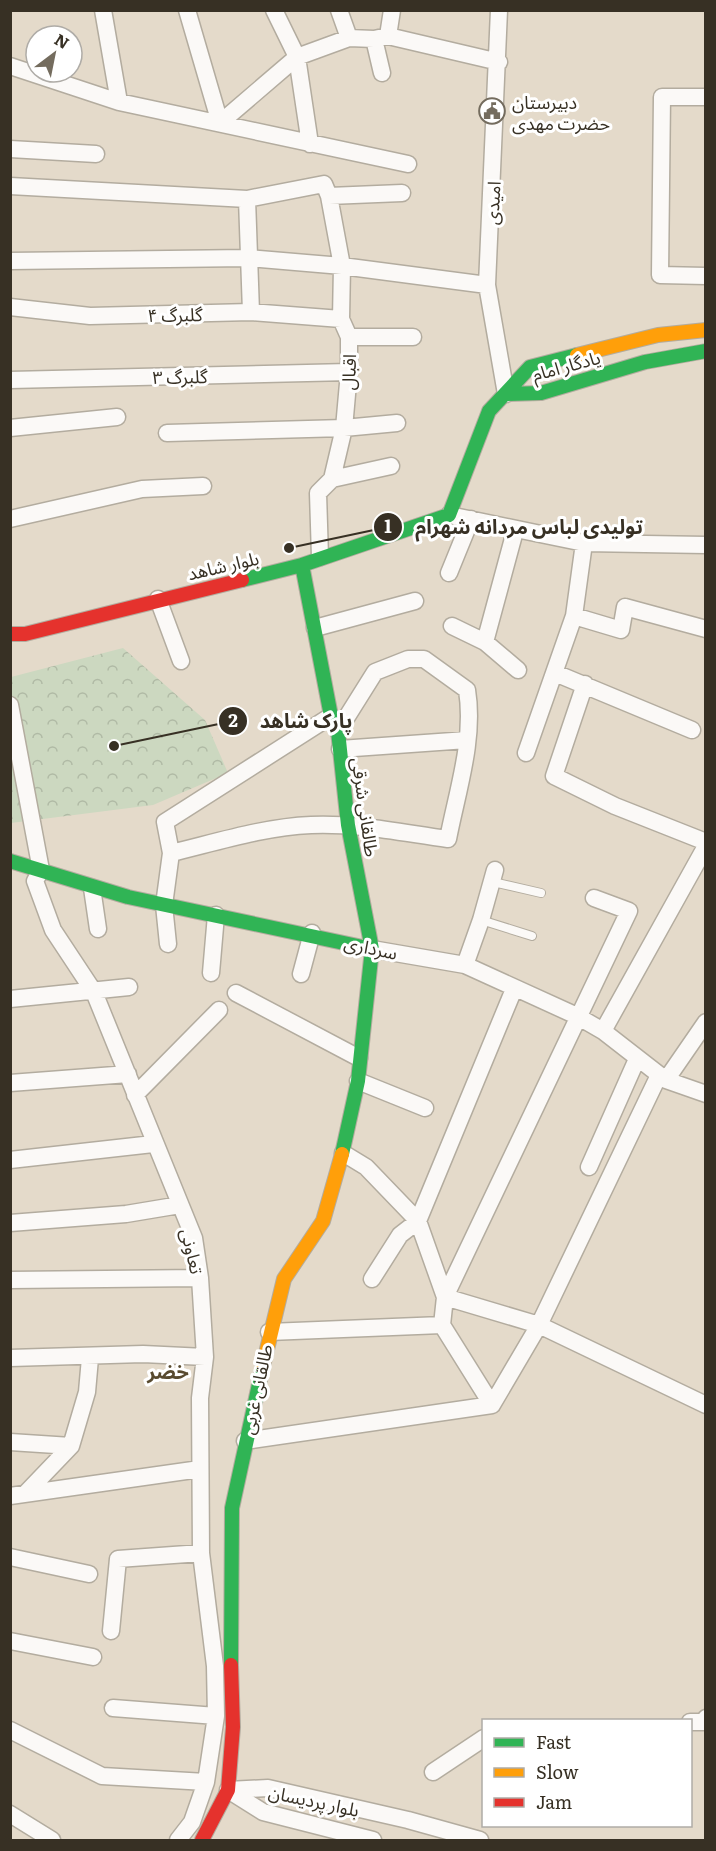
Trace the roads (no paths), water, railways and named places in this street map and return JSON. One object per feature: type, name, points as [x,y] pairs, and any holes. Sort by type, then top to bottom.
[{"type":"main road","name":"یادگار امام","points":[[506,394],[530,367],[658,335],[705,330]]},
{"type":"main road","name":"یادگار امام","points":[[506,394],[541,393],[645,362],[705,351]]},
{"type":"main road","points":[[449,515],[489,411],[506,394]]},
{"type":"main road","name":"بلوار شاهد","points":[[11,633],[25,634],[158,599],[302,565],[449,515]]},
{"type":"main road","name":"طالقانی شرقی","points":[[302,565],[340,749],[348,825],[372,949]]},
{"type":"main road","name":"سرداری","points":[[10,861],[92,888],[164,905],[312,933],[372,949]]},
{"type":"main road","name":"طالقانی غربی","points":[[202,1840],[228,1790],[233,1727],[223,1667],[232,1508],[269,1332],[284,1280],[324,1221],[343,1153],[358,1081],[372,949]]},
{"type":"street","points":[[103,10],[119,102]]},
{"type":"street","points":[[187,10],[220,123]]},
{"type":"street","points":[[274,10],[297,57],[310,144]]},
{"type":"street","points":[[339,10],[350,38]]},
{"type":"street","points":[[382,73],[381,38],[392,10]]},
{"type":"street","name":"امیدی","points":[[499,10],[499,62],[488,285],[506,394]]},
{"type":"street","points":[[220,123],[297,57],[350,38],[381,38],[499,62]]},
{"type":"street","points":[[10,66],[119,102],[408,164]]},
{"type":"street","points":[[705,97],[662,97],[660,275],[705,276]]},
{"type":"street","points":[[10,149],[96,154]]},
{"type":"street","points":[[10,186],[247,199],[327,190],[402,193]]},
{"type":"street","name":"اقبال","points":[[320,557],[318,493],[332,479],[344,428],[349,372],[349,337],[341,319],[342,266],[327,190]]},
{"type":"street","points":[[247,199],[250,312]]},
{"type":"street","points":[[10,261],[247,258],[342,266],[488,285]]},
{"type":"street","name":"گلبرگ ۴","points":[[10,307],[90,316],[250,312],[341,319]]},
{"type":"street","points":[[349,337],[413,337]]},
{"type":"street","name":"گلبرگ ۳","points":[[10,380],[349,372]]},
{"type":"street","points":[[10,428],[117,417]]},
{"type":"street","points":[[166,434],[344,428],[397,423]]},
{"type":"street","points":[[332,479],[391,466]]},
{"type":"street","points":[[10,519],[142,489],[204,486]]},
{"type":"street","points":[[449,515],[515,531],[584,543],[705,545]]},
{"type":"street","points":[[449,573],[471,519]]},
{"type":"street","points":[[485,642],[515,531]]},
{"type":"street","points":[[526,753],[574,616],[584,543]]},
{"type":"street","points":[[158,599],[181,661]]},
{"type":"street","points":[[315,628],[415,601]]},
{"type":"street","points":[[574,616],[621,630],[626,606],[705,630]]},
{"type":"street","points":[[452,626],[485,642],[518,670]]},
{"type":"street","points":[[10,640],[11,633]]},
{"type":"street","points":[[168,944],[164,905],[171,852],[165,822],[334,724],[375,672],[408,659],[424,659],[467,690],[470,709],[467,740],[448,839],[348,825],[310,825],[281,828],[171,852]]},
{"type":"street","points":[[555,674],[585,684],[692,730]]},
{"type":"street","points":[[585,684],[554,776],[615,806],[705,844],[603,1031]]},
{"type":"street","name":"تعاونی","points":[[10,705],[41,870],[35,881],[54,930],[94,992],[128,1074],[153,1144],[194,1238],[200,1278],[205,1357],[200,1398],[201,1552],[223,1667]]},
{"type":"street","points":[[340,749],[467,740]]},
{"type":"street","points":[[465,965],[482,920],[494,876]]},
{"type":"street","points":[[92,888],[98,929]]},
{"type":"street","points":[[492,1405],[442,1325],[445,1297],[629,911],[594,898]]},
{"type":"street","points":[[211,973],[216,915]]},
{"type":"street","points":[[301,974],[312,933]]},
{"type":"street","name":"سرداری","points":[[372,949],[465,965],[577,1016],[603,1031],[663,1078],[705,1094]]},
{"type":"street","points":[[10,999],[129,987]]},
{"type":"street","points":[[372,1279],[400,1235],[418,1221],[514,989]]},
{"type":"street","points":[[236,993],[359,1058]]},
{"type":"street","points":[[135,1095],[219,1010]]},
{"type":"street","points":[[492,1405],[539,1325],[663,1078],[705,1022]]},
{"type":"street","points":[[589,1167],[637,1059]]},
{"type":"street","points":[[10,1083],[128,1074]]},
{"type":"street","points":[[358,1081],[425,1108]]},
{"type":"street","points":[[10,1160],[153,1144]]},
{"type":"street","points":[[343,1153],[366,1167],[418,1221],[445,1297]]},
{"type":"street","points":[[10,1223],[126,1214],[180,1205]]},
{"type":"street","points":[[10,1280],[200,1278]]},
{"type":"street","points":[[445,1297],[539,1325],[705,1405]]},
{"type":"street","points":[[269,1332],[442,1325]]},
{"type":"street","points":[[10,1358],[90,1358],[143,1354],[205,1357]]},
{"type":"street","points":[[18,1495],[71,1446],[87,1392],[90,1358]]},
{"type":"street","points":[[245,1442],[492,1405]]},
{"type":"street","points":[[10,1442],[71,1446]]},
{"type":"street","points":[[18,1495],[200,1469]]},
{"type":"street","points":[[111,1631],[118,1559],[201,1552]]},
{"type":"street","points":[[10,1557],[89,1574]]},
{"type":"street","points":[[10,1641],[93,1657]]},
{"type":"street","name":"طالقانی غربی","points":[[178,1840],[192,1821],[206,1782],[223,1667]]},
{"type":"street","points":[[113,1708],[216,1716]]},
{"type":"street","points":[[10,1730],[102,1776],[206,1782]]},
{"type":"street","points":[[433,1772],[482,1739]]},
{"type":"street","name":"بلوار پردیسان","points":[[228,1790],[268,1788],[408,1820],[480,1840]]},
{"type":"street","name":"بلوار پردیسان","points":[[228,1790],[263,1812],[373,1840]]},
{"type":"street","points":[[10,1814],[52,1840]]},
{"type":"lane","points":[[494,876],[541,893]]},
{"type":"lane","points":[[482,920],[532,936]]},
{"type":"place","name":"دبیرستان حضرت مهدی","points":[[492,111]]},
{"type":"place","name":"تولیدی لباس مردانه شهرام","points":[[289,548]]},
{"type":"place","name":"پارک شاهد","points":[[114,746]]},
{"type":"district","name":"خضر","points":[[168,1370]]}]
